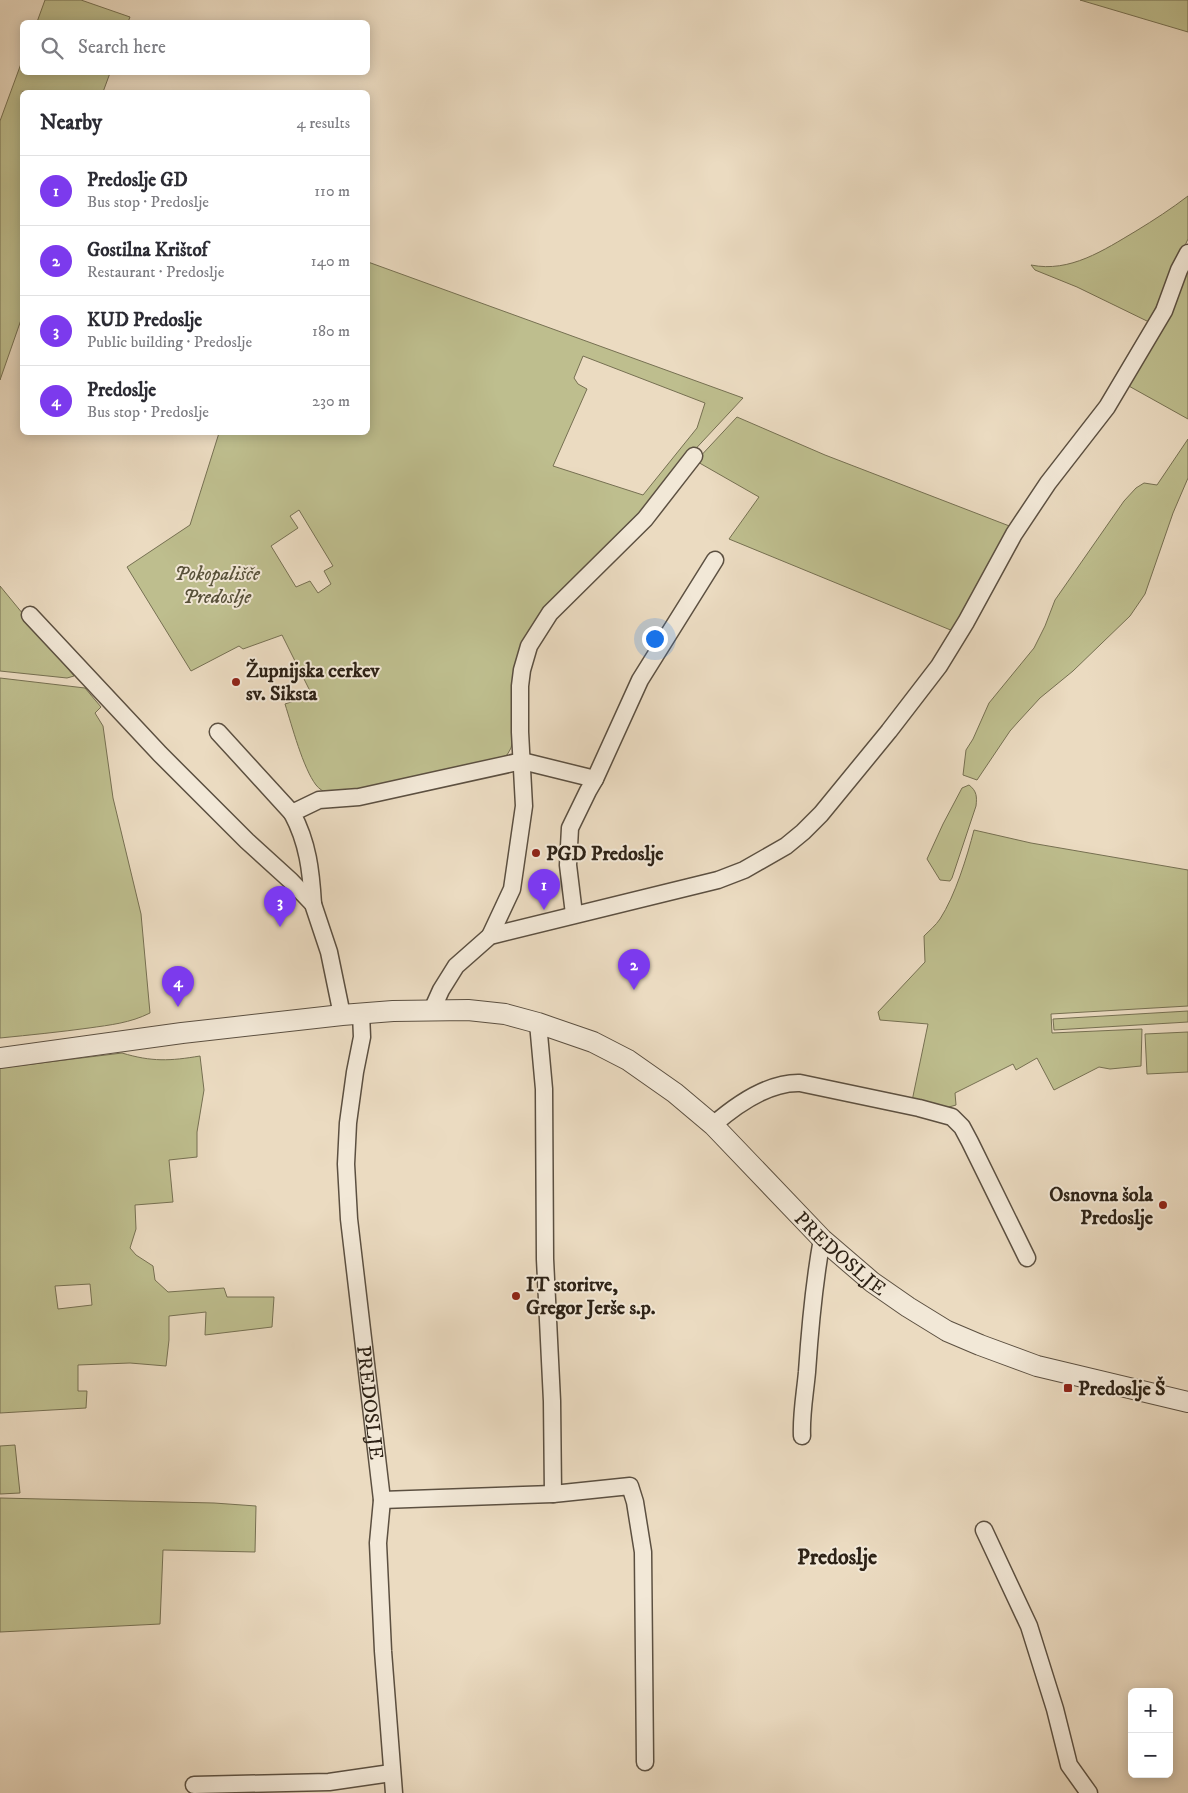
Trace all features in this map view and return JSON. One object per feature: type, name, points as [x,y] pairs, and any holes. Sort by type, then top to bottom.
[{"type":"street","points":[[490,936],[718,880],[744,870],[786,846],[821,814],[939,666],[971,614],[1014,534],[1048,483],[1112,399],[1164,311],[1179,270],[1188,253]]},
{"type":"street","points":[[432,1010],[441,990],[456,966],[490,936],[512,889],[524,806],[520,686],[522,670],[529,646],[550,613],[645,519],[694,456]]},
{"type":"street","points":[[574,914],[568,865],[570,828],[595,779],[640,680],[715,560]]},
{"type":"street","points":[[30,615],[160,754],[247,841],[291,880],[313,904]]},
{"type":"street","points":[[218,732],[292,813],[304,838],[311,877],[313,904],[351,1014]]},
{"type":"street","points":[[292,813],[319,800],[359,797],[522,761],[595,779]]},
{"type":"street","name":"PREDOSLJE","points":[[0,1058],[182,1033],[351,1014],[468,1010],[505,1014],[538,1022],[593,1042],[628,1060],[675,1093],[713,1125],[822,1239],[872,1282],[908,1307],[947,1330],[980,1346],[1037,1366],[1188,1402]]},
{"type":"street","name":"PREDOSLJE","points":[[351,1014],[362,1038],[348,1123],[346,1164],[349,1219],[382,1500],[378,1543],[383,1651],[394,1793]]},
{"type":"street","points":[[538,1022],[544,1089],[545,1259],[552,1401],[553,1494]]},
{"type":"street","points":[[713,1125],[730,1110],[776,1085],[786,1082],[919,1108],[952,1118],[962,1127],[1027,1258]]},
{"type":"street","points":[[802,1436],[801,1416],[817,1264],[822,1239]]},
{"type":"street","points":[[382,1500],[553,1494],[630,1486],[635,1502],[643,1552],[645,1762]]},
{"type":"street","points":[[984,1530],[1029,1626],[1055,1709],[1069,1765],[1089,1793]]},
{"type":"street","points":[[194,1785],[329,1782],[391,1773]]},
{"type":"green space","points":[[45,0],[81,0],[130,17],[129,20],[38,20]]},
{"type":"green space","points":[[1080,0],[1188,0],[1188,32]]},
{"type":"green space","points":[[20,66],[20,75],[109,75],[104,90],[20,90],[20,323],[0,380],[0,121]]},
{"type":"green space","points":[[1188,196],[1188,239],[1149,322],[1077,287],[1035,270],[1031,265],[1059,266],[1086,258],[1136,231]]},
{"type":"green space","name":"Pokopališče Predoslje","points":[[370,263],[743,398],[688,457],[653,500],[543,611],[511,748],[507,755],[498,759],[398,784],[328,794],[316,785],[311,778],[298,746],[285,704],[312,695],[282,635],[243,649],[239,646],[191,671],[127,567],[190,525],[218,435],[370,435]],"holes":[[[583,356],[705,403],[697,428],[643,495],[553,466],[587,389],[578,384],[574,378]],[[299,510],[333,566],[324,571],[331,584],[318,593],[310,581],[296,587],[271,546],[298,528],[290,516]]]},
{"type":"green space","points":[[1188,270],[1188,419],[1127,385]]},
{"type":"green space","points":[[737,417],[825,455],[1012,527],[953,631],[729,539],[759,497],[696,461]]},
{"type":"green space","points":[[1188,439],[1188,478],[1173,513],[1145,594],[1130,616],[1073,671],[1040,698],[1018,722],[977,780],[963,775],[966,750],[989,703],[1034,648],[1055,600],[1124,501],[1136,488],[1144,483],[1157,485]]},
{"type":"green space","points":[[0,586],[74,676],[67,678],[0,671]]},
{"type":"green space","points":[[0,678],[85,688],[101,707],[95,713],[103,726],[113,798],[141,914],[150,1013],[105,1026],[0,1038]]},
{"type":"green space","points":[[969,785],[976,794],[976,806],[952,878],[950,881],[940,880],[927,859],[962,788]]},
{"type":"green space","points":[[974,830],[1031,843],[1188,870],[1188,1006],[1051,1014],[1052,1033],[1142,1029],[1141,1066],[1110,1069],[1099,1067],[1054,1090],[1037,1058],[1016,1070],[1013,1064],[955,1093],[956,1105],[942,1109],[912,1101],[928,1024],[880,1020],[878,1012],[925,962],[924,936],[940,919],[951,899]]},
{"type":"green space","points":[[1188,1011],[1188,1022],[1054,1030],[1053,1019]]},
{"type":"green space","points":[[1188,1032],[1188,1072],[1147,1074],[1145,1034]]},
{"type":"green space","points":[[122,1053],[161,1060],[200,1056],[204,1090],[197,1132],[197,1157],[169,1160],[173,1202],[135,1205],[136,1229],[130,1248],[136,1255],[153,1266],[155,1280],[168,1292],[224,1288],[227,1297],[274,1297],[272,1327],[205,1335],[206,1312],[169,1316],[166,1366],[130,1363],[78,1365],[78,1391],[87,1391],[86,1408],[0,1413],[0,1068]],"holes":[[[90,1284],[92,1305],[58,1309],[55,1286]]]},
{"type":"green space","points":[[15,1445],[20,1493],[0,1494],[0,1446]]},
{"type":"green space","points":[[0,1498],[214,1503],[256,1506],[255,1552],[163,1550],[160,1624],[0,1632]]},
{"type":"place","name":"Župnijska cerkev sv. Siksta","points":[[236,682]]},
{"type":"place","name":"PGD Predoslje","points":[[536,853]]},
{"type":"place","name":"Predoslje GD","points":[[544,910]]},
{"type":"place","name":"KUD Predoslje","points":[[280,927]]},
{"type":"place","name":"Gostilna Krištof","points":[[634,990]]},
{"type":"place","name":"Predoslje","points":[[178,1007]]},
{"type":"place","name":"Osnovna šola Predoslje","points":[[1163,1205]]},
{"type":"place","name":"IT storitve, Gregor Jerše s.p.","points":[[516,1296]]},
{"type":"place","name":"Predoslje Š","points":[[1068,1388]]},
{"type":"district","name":"Predoslje","points":[[837,1556]]}]
